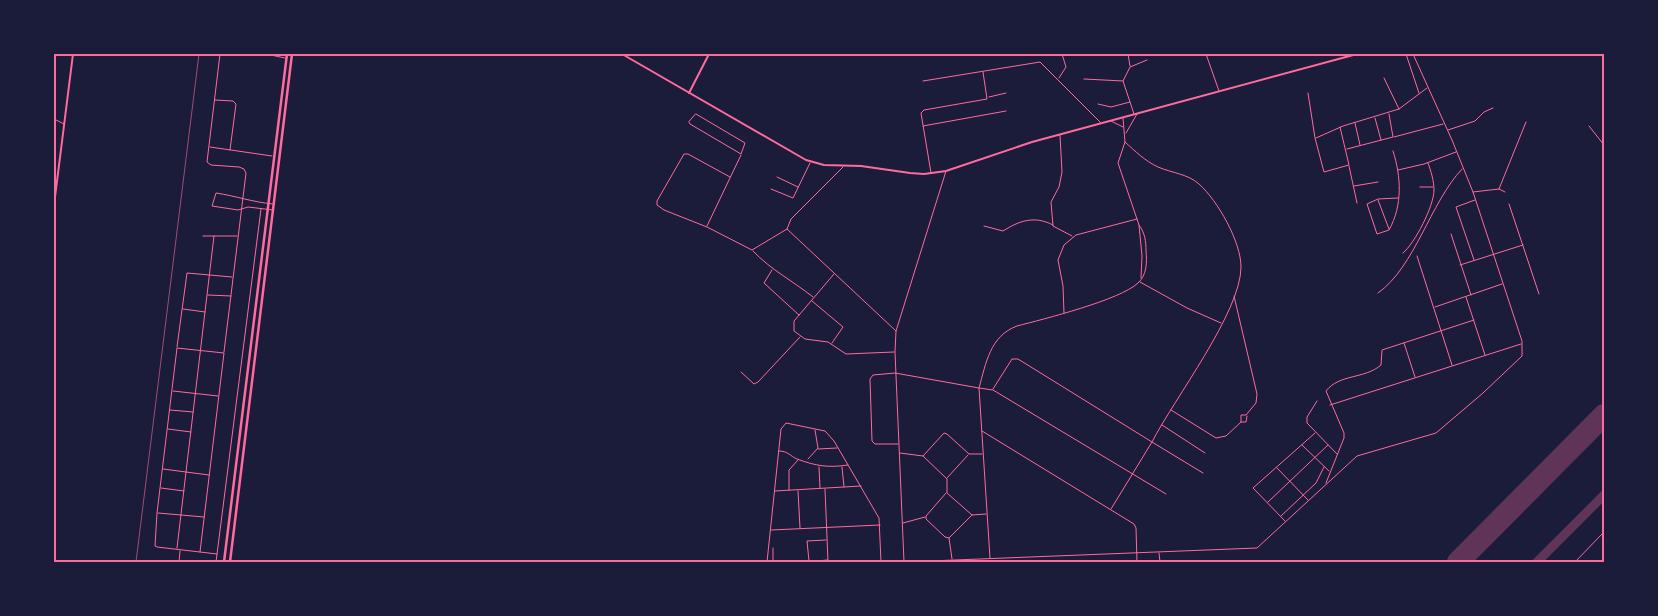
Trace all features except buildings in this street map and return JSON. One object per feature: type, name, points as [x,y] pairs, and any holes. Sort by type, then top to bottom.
[{"type":"highway","points":[[224,562],[287,54]]},
{"type":"highway","points":[[230,562],[292,54]]},
{"type":"street","points":[[54,206],[73,54]]},
{"type":"street","points":[[200,552],[243,200],[244,169],[207,162],[220,54]]},
{"type":"street","points":[[266,54],[286,59]]},
{"type":"street","points":[[622,54],[810,162],[910,173],[946,171],[1060,135],[1357,54]]},
{"type":"street","points":[[689,93],[709,54]]},
{"type":"street","points":[[1058,79],[1066,67],[1062,54]]},
{"type":"street","points":[[1125,134],[1132,127],[1136,114],[1123,81],[1130,67],[1128,54]]},
{"type":"street","points":[[1206,54],[1219,92]]},
{"type":"street","points":[[1346,57],[1349,54]]},
{"type":"street","points":[[1406,54],[1420,94]]},
{"type":"street","points":[[946,171],[896,331],[894,352],[904,562],[1257,548],[1357,456],[1436,432],[1522,356],[1522,344],[1476,200],[1457,151],[1413,54]]},
{"type":"street","points":[[1130,67],[1146,60]]},
{"type":"street","points":[[924,81],[1040,62],[1102,124]]},
{"type":"street","points":[[983,71],[988,97]]},
{"type":"street","points":[[1384,78],[1399,110]]},
{"type":"street","points":[[1084,80],[1123,81]]},
{"type":"street","points":[[1315,138],[1340,127],[1399,110],[1427,87]]},
{"type":"street","points":[[931,173],[920,117],[924,110],[985,100],[988,97],[1006,93]]},
{"type":"street","points":[[1308,93],[1315,138],[1323,171],[1349,165]]},
{"type":"street","points":[[215,100],[235,102],[230,150]]},
{"type":"street","points":[[1098,104],[1111,107],[1131,102]]},
{"type":"street","points":[[1448,131],[1475,121],[1484,112],[1494,108]]},
{"type":"street","points":[[922,126],[1006,111]]},
{"type":"street","points":[[707,227],[741,154],[744,143],[696,114],[694,115],[690,124],[741,154]]},
{"type":"street","points":[[1389,114],[1393,137]]},
{"type":"street","points":[[1375,117],[1381,140]]},
{"type":"street","points":[[990,559],[979,388],[992,348],[1004,333],[1017,326],[1064,313],[1124,291],[1140,280],[1145,270],[1147,256],[1145,235],[1139,225],[1119,168],[1118,159],[1125,142],[1122,118]]},
{"type":"street","points":[[54,119],[64,124]]},
{"type":"street","points":[[1110,121],[1124,127]]},
{"type":"street","points":[[1499,189],[1526,122]]},
{"type":"street","points":[[1355,123],[1360,146]]},
{"type":"street","points":[[1345,150],[1444,124]]},
{"type":"street","points":[[1589,126],[1604,145]]},
{"type":"street","points":[[1340,127],[1356,202]]},
{"type":"street","points":[[1053,226],[1051,202],[1062,172],[1060,135]]},
{"type":"street","points":[[1111,509],[1134,474],[1161,424],[1222,323],[1240,275],[1240,259],[1230,227],[1204,188],[1192,178],[1150,163],[1125,142]]},
{"type":"street","points":[[209,147],[274,156]]},
{"type":"street","points":[[1389,230],[1396,214],[1400,182],[1393,151]]},
{"type":"street","points":[[1398,170],[1428,163],[1457,151]]},
{"type":"street","points":[[730,177],[688,154],[684,154],[657,201],[659,208],[707,227],[752,250],[772,270],[793,282],[843,327],[831,344]]},
{"type":"street","points":[[771,189],[791,199],[810,162]]},
{"type":"street","points":[[1403,254],[1413,241],[1431,205],[1434,187],[1428,163]]},
{"type":"street","points":[[752,250],[787,229],[791,219],[843,166]]},
{"type":"street","points":[[1378,293],[1396,276],[1446,190],[1463,168]]},
{"type":"street","points":[[777,177],[798,188]]},
{"type":"street","points":[[1353,186],[1378,182]]},
{"type":"street","points":[[1420,187],[1434,187]]},
{"type":"street","points":[[1473,192],[1499,189],[1505,192]]},
{"type":"street","points":[[273,204],[243,200],[239,196],[216,193],[212,206],[214,208],[273,210]]},
{"type":"street","points":[[1389,230],[1375,233],[1367,206],[1378,199],[1398,198]]},
{"type":"street","points":[[1378,199],[1389,230]]},
{"type":"street","points":[[1474,260],[1456,207],[1476,200]]},
{"type":"street","points":[[1509,204],[1539,294]]},
{"type":"street","points":[[216,562],[260,209]]},
{"type":"street","points":[[1064,313],[1063,286],[1058,260],[1064,245],[1073,236],[1137,219]]},
{"type":"street","points":[[984,226],[1003,231],[1015,222],[1028,220],[1053,226],[1073,236]]},
{"type":"street","points":[[1139,225],[1142,256],[1140,280]]},
{"type":"street","points":[[787,229],[896,331]]},
{"type":"street","points":[[1451,234],[1471,295]]},
{"type":"street","points":[[203,236],[238,236]]},
{"type":"street","points":[[177,549],[214,236]]},
{"type":"street","points":[[1460,265],[1523,244]]},
{"type":"street","points":[[1418,256],[1452,366]]},
{"type":"street","points":[[772,270],[764,283],[799,315]]},
{"type":"street","points":[[217,554],[155,546],[157,513],[187,272],[234,277]]},
{"type":"street","points":[[834,273],[794,321],[793,327],[800,337],[831,344],[846,354],[894,352]]},
{"type":"street","points":[[1140,280],[1187,308],[1222,323]]},
{"type":"street","points":[[1434,308],[1503,284]]},
{"type":"street","points":[[207,295],[231,296]]},
{"type":"street","points":[[1234,295],[1257,394],[1256,403],[1246,415],[1241,415],[1241,422]]},
{"type":"street","points":[[1466,297],[1485,355]]},
{"type":"street","points":[[182,309],[205,312]]},
{"type":"street","points":[[1326,485],[1338,455],[1344,433],[1330,405],[1326,390],[1344,378],[1376,369],[1381,365],[1382,350],[1474,320]]},
{"type":"street","points":[[741,372],[754,384],[758,382],[800,337]]},
{"type":"street","points":[[1404,342],[1415,378]]},
{"type":"street","points":[[1330,405],[1522,344]]},
{"type":"street","points":[[177,348],[224,353]]},
{"type":"street","points":[[993,390],[1012,360],[1018,359],[1203,473]]},
{"type":"street","points":[[898,444],[875,444],[872,441],[870,379],[873,374],[896,373],[993,390],[1166,494]]},
{"type":"street","points":[[172,391],[218,396]]},
{"type":"street","points":[[1317,400],[1306,420],[1315,433],[1338,455]]},
{"type":"street","points":[[170,410],[193,412]]},
{"type":"street","points":[[1170,410],[1216,438],[1226,436],[1241,422],[1246,422],[1246,415]]},
{"type":"street","points":[[773,548],[774,562],[767,561],[781,429],[786,423],[825,431],[838,448],[877,513],[880,525],[881,562]]},
{"type":"street","points":[[1161,424],[1205,453]]},
{"type":"street","points":[[168,429],[191,432]]},
{"type":"street","points":[[808,460],[818,448],[815,429]]},
{"type":"street","points":[[982,430],[1136,526],[1137,562]]},
{"type":"street","points":[[1286,522],[1254,488],[1315,433]]},
{"type":"street","points":[[923,456],[944,434],[947,434],[969,454],[983,454]]},
{"type":"street","points":[[1302,445],[1330,472]]},
{"type":"street","points":[[1268,503],[1328,445]]},
{"type":"street","points":[[818,448],[838,448]]},
{"type":"street","points":[[779,451],[788,452],[798,459],[808,460],[819,466],[848,465]]},
{"type":"street","points":[[899,453],[923,456],[946,479],[947,493],[972,515]]},
{"type":"street","points":[[946,479],[969,454]]},
{"type":"street","points":[[789,490],[789,470],[798,459]]},
{"type":"street","points":[[819,466],[820,489]]},
{"type":"street","points":[[842,466],[844,487]]},
{"type":"street","points":[[1280,517],[1316,483],[1324,467]]},
{"type":"street","points":[[1277,468],[1309,501]]},
{"type":"street","points":[[162,469],[209,475]]},
{"type":"street","points":[[775,491],[861,486]]},
{"type":"street","points":[[160,488],[184,491]]},
{"type":"street","points":[[825,488],[828,561],[808,562],[808,542],[827,540]]},
{"type":"street","points":[[798,490],[800,528]]},
{"type":"street","points":[[902,523],[926,517],[947,493]]},
{"type":"street","points":[[157,513],[204,517]]},
{"type":"street","points":[[949,538],[972,515],[987,514]]},
{"type":"street","points":[[926,517],[945,537],[949,538]]},
{"type":"street","points":[[771,530],[880,525]]},
{"type":"street","points":[[1575,562],[1604,532]]},
{"type":"street","points":[[949,538],[952,560]]},
{"type":"street","points":[[179,562],[180,550]]},
{"type":"street","points":[[1159,552],[1160,562]]},
{"type":"street","points":[[1052,556],[1052,562]]},
{"type":"taxiway","points":[[1537,562],[1604,495]]},
{"type":"runway","points":[[1458,562],[1604,415]]},
{"type":"railway","points":[[136,562],[199,54]]}]
